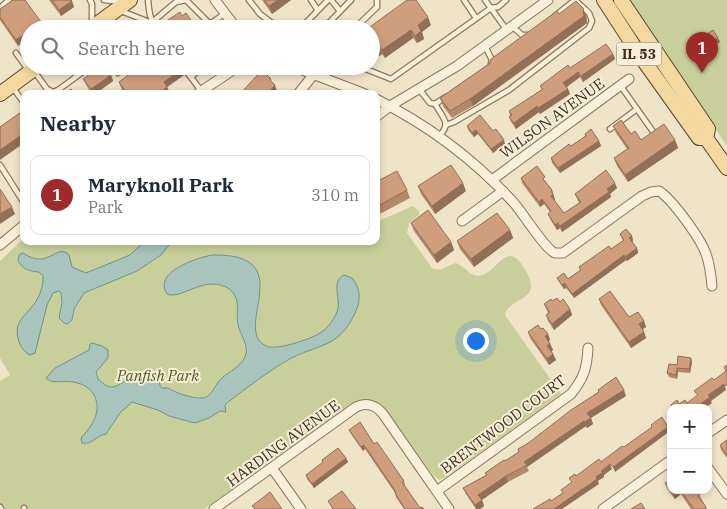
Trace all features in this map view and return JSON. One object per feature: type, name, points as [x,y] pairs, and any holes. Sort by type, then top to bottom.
[{"type":"main road","name":"IL 53","points":[[604,0],[660,85],[699,138],[706,138]]},
{"type":"main road","name":"IL 53","points":[[621,0],[708,129],[706,138],[727,168]]},
{"type":"main road","points":[[102,20],[125,4]]},
{"type":"main road","points":[[6,90],[25,75]]},
{"type":"street","points":[[215,0],[229,20]]},
{"type":"street","points":[[380,114],[486,46],[548,0]]},
{"type":"street","points":[[202,90],[225,75]]},
{"type":"street","points":[[301,90],[313,75]]},
{"type":"street","points":[[317,75],[355,90]]},
{"type":"street","name":"WILSON AVENUE","points":[[492,180],[629,78]]},
{"type":"street","points":[[380,101],[439,136],[492,180],[527,218],[548,247],[555,252],[563,253],[642,196],[650,192],[659,191],[672,202],[704,249],[712,286]]},
{"type":"street","points":[[462,221],[503,191]]},
{"type":"street","points":[[1,242],[20,229]]},
{"type":"street","name":"BRENTWOOD COURT","points":[[437,491],[571,394],[581,381],[587,365],[588,348]]},
{"type":"street","name":"HARDING AVENUE","points":[[214,509],[361,405],[376,407],[383,414],[437,491]]},
{"type":"street","points":[[712,430],[727,420]]},
{"type":"street","points":[[603,509],[667,463]]},
{"type":"street","points":[[272,468],[300,509]]},
{"type":"street","points":[[712,473],[727,494]]},
{"type":"street","points":[[437,491],[449,509]]},
{"type":"lane","points":[[0,8],[9,0]]},
{"type":"lane","points":[[90,0],[92,4],[91,20]]},
{"type":"lane","points":[[104,0],[125,4],[148,20]]},
{"type":"lane","points":[[148,0],[151,20]]},
{"type":"lane","points":[[155,20],[176,2],[186,0],[205,20]]},
{"type":"lane","points":[[249,0],[260,14],[268,20]]},
{"type":"lane","points":[[311,0],[318,9]]},
{"type":"lane","points":[[308,20],[330,0],[340,11]]},
{"type":"lane","points":[[332,20],[351,0]]},
{"type":"lane","points":[[363,20],[377,7],[378,0]]},
{"type":"lane","points":[[464,0],[476,18]]},
{"type":"lane","points":[[485,0],[510,29],[529,35],[536,31]]},
{"type":"lane","points":[[380,75],[391,79],[476,18],[491,8],[498,7],[506,0]]},
{"type":"lane","points":[[446,125],[462,118],[509,90],[589,28],[592,21],[589,13],[575,0],[549,21]]},
{"type":"lane","points":[[218,20],[224,14]]},
{"type":"lane","points":[[486,46],[492,60],[489,68]]},
{"type":"lane","points":[[16,53],[20,57]]},
{"type":"lane","points":[[37,75],[49,90]]},
{"type":"lane","points":[[58,90],[79,75]]},
{"type":"lane","points":[[189,75],[192,76],[198,90]]},
{"type":"lane","points":[[620,85],[654,133]]},
{"type":"lane","points":[[420,89],[430,103],[435,104],[446,125],[446,130],[439,136]]},
{"type":"lane","points":[[6,90],[20,100]]},
{"type":"lane","points":[[435,104],[451,94]]},
{"type":"lane","points":[[610,128],[637,109]]},
{"type":"lane","points":[[0,165],[20,197]]},
{"type":"green space","points":[[628,0],[727,0],[727,146]]},
{"type":"green space","name":"Panfish Park","points":[[413,206],[419,211],[419,215],[409,224],[407,233],[432,268],[435,269],[441,269],[456,263],[475,276],[479,276],[486,274],[508,256],[514,257],[520,262],[527,273],[531,288],[526,296],[507,310],[505,315],[561,394],[446,477],[439,480],[432,474],[385,408],[377,403],[365,400],[352,403],[204,509],[0,509],[0,381],[10,375],[0,358],[0,261],[20,242],[20,245],[380,245],[380,220]]},
{"type":"water","points":[[141,245],[169,245],[161,255],[137,271],[84,293],[74,309],[72,320],[67,324],[59,318],[62,302],[61,293],[59,291],[53,293],[47,305],[35,353],[30,355],[23,350],[18,338],[18,325],[38,298],[43,285],[43,276],[39,272],[22,266],[18,261],[19,255],[23,253],[32,258],[39,259],[64,252],[69,255],[72,267],[86,273],[130,255]]},
{"type":"water","points":[[212,255],[239,258],[253,266],[259,278],[260,293],[255,324],[257,337],[266,346],[277,347],[293,344],[316,335],[325,329],[337,312],[337,286],[340,278],[344,275],[352,278],[357,286],[359,299],[357,308],[349,325],[342,333],[326,344],[298,355],[272,370],[228,402],[225,405],[226,412],[220,411],[209,418],[195,423],[169,416],[158,410],[132,402],[120,413],[106,434],[89,443],[82,443],[81,438],[96,415],[97,402],[95,396],[80,384],[70,381],[53,382],[46,378],[55,368],[89,350],[90,344],[102,346],[108,350],[108,358],[96,372],[98,379],[110,387],[117,386],[133,375],[145,372],[152,374],[159,380],[162,388],[168,388],[182,394],[200,398],[208,396],[220,380],[243,360],[246,349],[238,325],[237,301],[231,290],[217,284],[209,284],[173,295],[167,294],[164,286],[166,279],[178,267]]},
{"type":"building","points":[[13,0],[25,0],[40,20],[20,20],[20,37],[16,40],[0,17],[0,9]]},
{"type":"building","points":[[52,0],[71,0],[72,1],[59,10]]},
{"type":"building","points":[[264,0],[278,0],[269,6]]},
{"type":"building","points":[[407,0],[416,0],[428,17],[418,25],[421,31],[415,36],[411,30],[382,50],[380,47],[379,20]]},
{"type":"building","points":[[576,1],[583,8],[584,16],[470,99],[450,111],[440,98],[489,64],[491,59],[557,11],[559,14]]},
{"type":"building","points":[[180,12],[182,16],[186,13],[191,20],[168,20]]},
{"type":"building","points":[[713,30],[718,38],[702,48],[697,41]]},
{"type":"building","points":[[606,44],[613,54],[581,76],[578,72],[563,83],[568,89],[538,108],[537,106],[514,123],[509,117],[512,115],[509,111],[543,89],[540,86],[568,65],[570,68]]},
{"type":"building","points":[[89,75],[111,75],[91,89],[83,79]]},
{"type":"building","points":[[128,75],[174,75],[164,82],[167,87],[163,90],[124,90],[119,82]]},
{"type":"building","points":[[257,75],[267,75],[275,85],[271,90],[244,90]]},
{"type":"building","points":[[20,113],[20,136],[0,150],[0,127]]},
{"type":"building","points":[[480,115],[493,131],[496,129],[504,140],[491,149],[476,130],[472,133],[467,126]]},
{"type":"building","points":[[621,120],[631,134],[635,131],[641,140],[664,124],[675,140],[625,175],[614,158],[629,148],[613,126]]},
{"type":"building","points":[[591,129],[599,141],[558,168],[551,158],[569,144],[571,146],[586,136],[585,134]]},
{"type":"building","points":[[451,165],[463,183],[432,206],[418,186]]},
{"type":"building","points":[[537,166],[545,177],[543,179],[552,190],[553,194],[551,196],[564,213],[581,202],[575,194],[606,170],[615,183],[607,189],[609,192],[560,226],[558,223],[555,225],[548,214],[551,211],[542,199],[539,202],[521,178]]},
{"type":"building","points":[[397,171],[407,190],[380,205],[380,180]]},
{"type":"building","points":[[0,189],[12,207],[0,214]]},
{"type":"building","points":[[428,210],[451,242],[434,255],[411,223]]},
{"type":"building","points":[[497,213],[510,230],[471,259],[457,241]]},
{"type":"building","points":[[626,229],[632,236],[629,238],[637,248],[625,257],[624,255],[572,294],[565,283],[562,285],[557,278],[564,273],[568,279],[581,270],[579,267],[609,246],[611,249],[624,240],[620,234]]},
{"type":"building","points":[[610,291],[629,317],[638,312],[644,321],[639,324],[644,332],[629,342],[599,299]]},
{"type":"building","points":[[557,298],[560,302],[563,299],[570,309],[552,324],[546,315],[550,312],[544,304],[551,299],[552,301]]},
{"type":"building","points":[[538,325],[548,334],[545,336],[550,344],[547,346],[553,354],[547,359],[528,332]]},
{"type":"building","points":[[678,356],[691,358],[689,369],[677,368],[676,375],[667,373],[669,364],[677,365]]},
{"type":"building","points":[[727,365],[727,385],[725,386],[724,384],[708,395],[710,397],[700,404],[679,404],[685,400],[687,403],[698,395],[694,391],[726,371],[724,367]]},
{"type":"building","points":[[616,377],[624,390],[587,413],[591,418],[524,462],[527,465],[506,476],[478,495],[482,500],[475,505],[463,488],[487,475],[485,473],[519,452],[518,449],[599,392],[598,390]]},
{"type":"building","points":[[662,417],[667,428],[613,467],[610,464],[601,471],[603,472],[596,477],[597,479],[554,509],[533,509],[563,493],[561,490],[572,482],[569,478],[575,474],[576,476],[599,459],[601,462],[652,427],[651,425]]},
{"type":"building","points":[[360,422],[374,444],[377,442],[420,508],[424,509],[405,509],[396,492],[364,445],[361,447],[349,430]]},
{"type":"building","points":[[727,440],[727,455],[720,445]]},
{"type":"building","points":[[338,448],[346,458],[312,484],[306,475]]},
{"type":"building","points":[[342,491],[356,509],[333,509],[328,501]]},
{"type":"building","points":[[270,492],[282,509],[255,509],[252,506]]},
{"type":"building","points":[[683,494],[700,494],[698,496],[706,507],[704,509],[694,509]]},
{"type":"building","points":[[641,503],[645,509],[631,509]]},
{"type":"place","name":"Maryknoll Park","points":[[702,73]]}]
